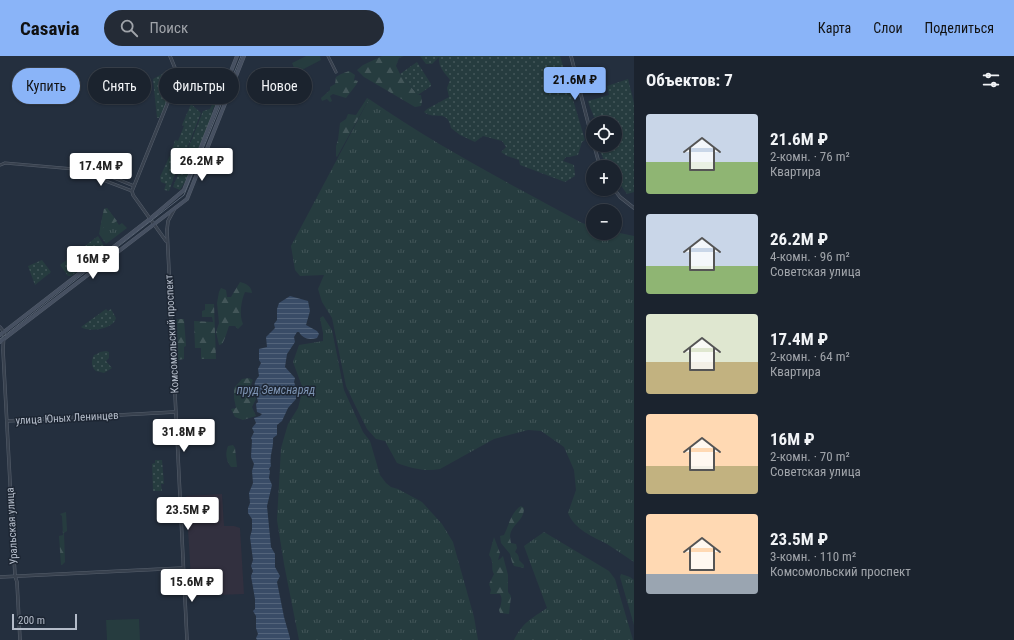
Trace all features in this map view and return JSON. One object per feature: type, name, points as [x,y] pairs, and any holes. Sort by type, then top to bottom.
[{"type":"main road","points":[[0,335],[151,218],[184,190],[237,56]]},
{"type":"main road","points":[[2,340],[154,223],[185,201],[189,195],[244,56]]},
{"type":"street","points":[[168,244],[151,218],[133,195],[132,191],[174,87],[175,68],[170,56]]},
{"type":"street","points":[[328,56],[336,72]]},
{"type":"street","points":[[570,56],[586,116]]},
{"type":"street","points":[[0,165],[5,163],[74,169],[132,191]]},
{"type":"street","points":[[74,169],[77,163],[134,186]]},
{"type":"street","points":[[619,196],[634,208]]},
{"type":"street","name":"Комсомольский проспект","points":[[174,209],[168,221],[168,244],[187,640]]},
{"type":"street","points":[[0,327],[4,332]]},
{"type":"street","name":"Уральская улица","points":[[4,332],[2,344],[20,640]]},
{"type":"street","name":"улица Юных Ленинцев","points":[[6,420],[175,412]]},
{"type":"street","points":[[0,577],[183,568]]},
{"type":"shaded area","points":[[222,494],[224,526],[234,526],[240,528],[244,594],[192,596],[186,496]]},
{"type":"green space","points":[[306,56],[320,56],[321,60],[306,68],[294,68],[292,63]]},
{"type":"green space","points":[[382,56],[404,56],[399,58],[396,66],[400,74],[418,95],[421,95],[421,106],[415,107],[364,77],[357,70],[363,65]]},
{"type":"green space","points":[[420,56],[560,56],[585,140],[582,142],[578,155],[566,157],[563,161],[574,165],[575,176],[565,182],[520,165],[519,160],[507,156],[501,152],[506,147],[502,141],[483,136],[475,142],[460,135],[451,128],[447,118],[424,112],[449,97],[447,88],[450,80],[441,67],[439,57],[432,64],[426,64]]},
{"type":"green space","points":[[417,62],[431,84],[431,86],[418,95],[400,74]]},
{"type":"green space","points":[[349,71],[355,75],[354,80],[358,81],[346,98],[333,94],[330,96],[332,101],[330,102],[327,99],[322,101],[321,98],[330,90],[330,87],[335,84],[336,77]]},
{"type":"green space","points":[[159,76],[159,104],[167,104],[159,118],[157,118],[153,79]]},
{"type":"green space","points":[[628,79],[634,103],[634,192],[627,194],[622,187],[622,160],[604,160],[601,152],[622,152],[622,116],[593,116],[588,101],[609,95],[607,86]]},
{"type":"green space","points":[[367,98],[369,99],[337,157],[336,146],[340,123],[346,119],[348,114],[356,115]]},
{"type":"green space","points":[[369,99],[421,133],[474,164],[586,224],[586,240],[622,240],[622,233],[634,236],[634,562],[607,544],[584,532],[571,519],[568,513],[576,490],[574,470],[564,447],[541,431],[528,430],[494,439],[440,469],[423,470],[397,463],[385,441],[376,439],[367,429],[346,386],[332,318],[322,302],[318,289],[324,275],[300,276],[295,270],[291,246]]},
{"type":"green space","points":[[191,104],[201,113],[185,154],[180,160],[181,162],[173,178],[169,191],[164,190],[166,184],[161,182],[160,177],[172,151],[175,140],[178,141],[184,126],[182,125]]},
{"type":"green space","points":[[212,104],[217,104],[216,107],[214,106],[213,113],[187,180],[180,190],[173,187],[203,111],[210,109]]},
{"type":"green space","points":[[107,208],[119,225],[122,223],[127,228],[106,244],[99,234],[104,209]]},
{"type":"green space","points":[[107,208],[117,221],[112,224],[110,222],[100,229],[104,209]]},
{"type":"green space","points":[[98,236],[106,249],[92,260],[89,259],[85,263],[85,266],[71,276],[68,276],[60,265]]},
{"type":"green space","points":[[42,260],[51,272],[35,285],[28,266]]},
{"type":"green space","points":[[240,282],[248,286],[252,293],[245,292],[242,300],[241,312],[243,324],[238,329],[235,326],[229,326],[223,343],[219,345],[216,332],[219,323],[217,303],[219,292],[221,288],[226,290],[227,297],[231,297]]},
{"type":"green space","points":[[205,304],[214,304],[216,359],[201,359],[201,348],[195,348],[194,321],[213,322],[212,317],[202,317],[202,311],[205,310]]},
{"type":"green space","points":[[106,309],[108,311],[111,309],[116,318],[111,325],[95,330],[81,327]]},
{"type":"green space","points":[[323,316],[332,330],[344,390],[363,432],[370,441],[380,475],[391,487],[398,489],[422,502],[442,524],[453,542],[474,617],[478,640],[299,640],[277,520],[281,448],[288,424],[298,408],[303,389],[293,362],[299,345],[323,341],[320,318]]},
{"type":"green space","points":[[177,319],[184,319],[186,346],[184,347],[184,359],[178,360]]},
{"type":"green space","points":[[106,351],[109,352],[109,358],[106,361],[112,368],[104,373],[96,371],[92,364],[94,355]]},
{"type":"green space","points":[[249,378],[253,380],[251,385],[256,399],[252,407],[256,416],[243,420],[235,417],[231,409],[236,408],[234,388],[242,379]]},
{"type":"green space","points":[[233,445],[235,448],[237,467],[231,467],[226,457],[228,446]]},
{"type":"green space","points":[[155,460],[162,460],[164,484],[161,484],[162,491],[153,491],[152,464],[155,463]]},
{"type":"green space","points":[[521,506],[524,508],[523,513],[513,528],[510,537],[511,543],[516,544],[517,548],[515,552],[518,555],[519,560],[524,565],[524,568],[514,566],[510,554],[501,543],[500,536],[504,535],[513,515]]},
{"type":"green space","points":[[66,512],[67,531],[64,533],[65,562],[61,565],[59,536],[63,535],[62,516],[60,514]]},
{"type":"green space","points":[[544,532],[609,571],[615,579],[633,640],[514,640],[524,625],[547,608],[524,546]]},
{"type":"green space","points":[[494,537],[500,553],[498,560],[503,556],[508,575],[508,592],[511,596],[509,614],[500,613],[499,610],[502,600],[500,594],[490,594],[491,590],[489,584],[494,574],[492,569],[492,561],[489,555]]},
{"type":"green space","points":[[621,574],[634,580],[634,625],[620,577]]},
{"type":"green space","points":[[139,619],[140,640],[107,640],[106,620]]},
{"type":"water","name":"пруд Земснаряд","points":[[290,296],[308,301],[310,311],[306,325],[317,331],[319,334],[317,338],[309,339],[304,338],[299,332],[297,332],[294,337],[295,342],[287,354],[285,367],[295,378],[294,382],[297,390],[296,399],[288,408],[282,421],[277,425],[277,435],[273,438],[271,466],[269,469],[269,478],[272,485],[267,506],[271,547],[275,554],[275,567],[280,576],[277,582],[290,640],[257,640],[256,638],[258,634],[256,628],[256,616],[253,611],[255,609],[255,599],[251,576],[253,571],[251,566],[253,560],[250,537],[252,530],[252,519],[248,513],[250,503],[249,493],[253,483],[252,471],[254,464],[251,457],[251,438],[254,432],[252,428],[256,423],[254,418],[262,414],[257,412],[256,404],[258,402],[255,391],[255,382],[259,376],[258,369],[261,363],[259,360],[259,349],[267,347],[266,337],[275,328],[274,324],[277,320],[277,309],[279,303]]},
{"type":"tram line","points":[[0,339],[184,195],[241,56]]}]
